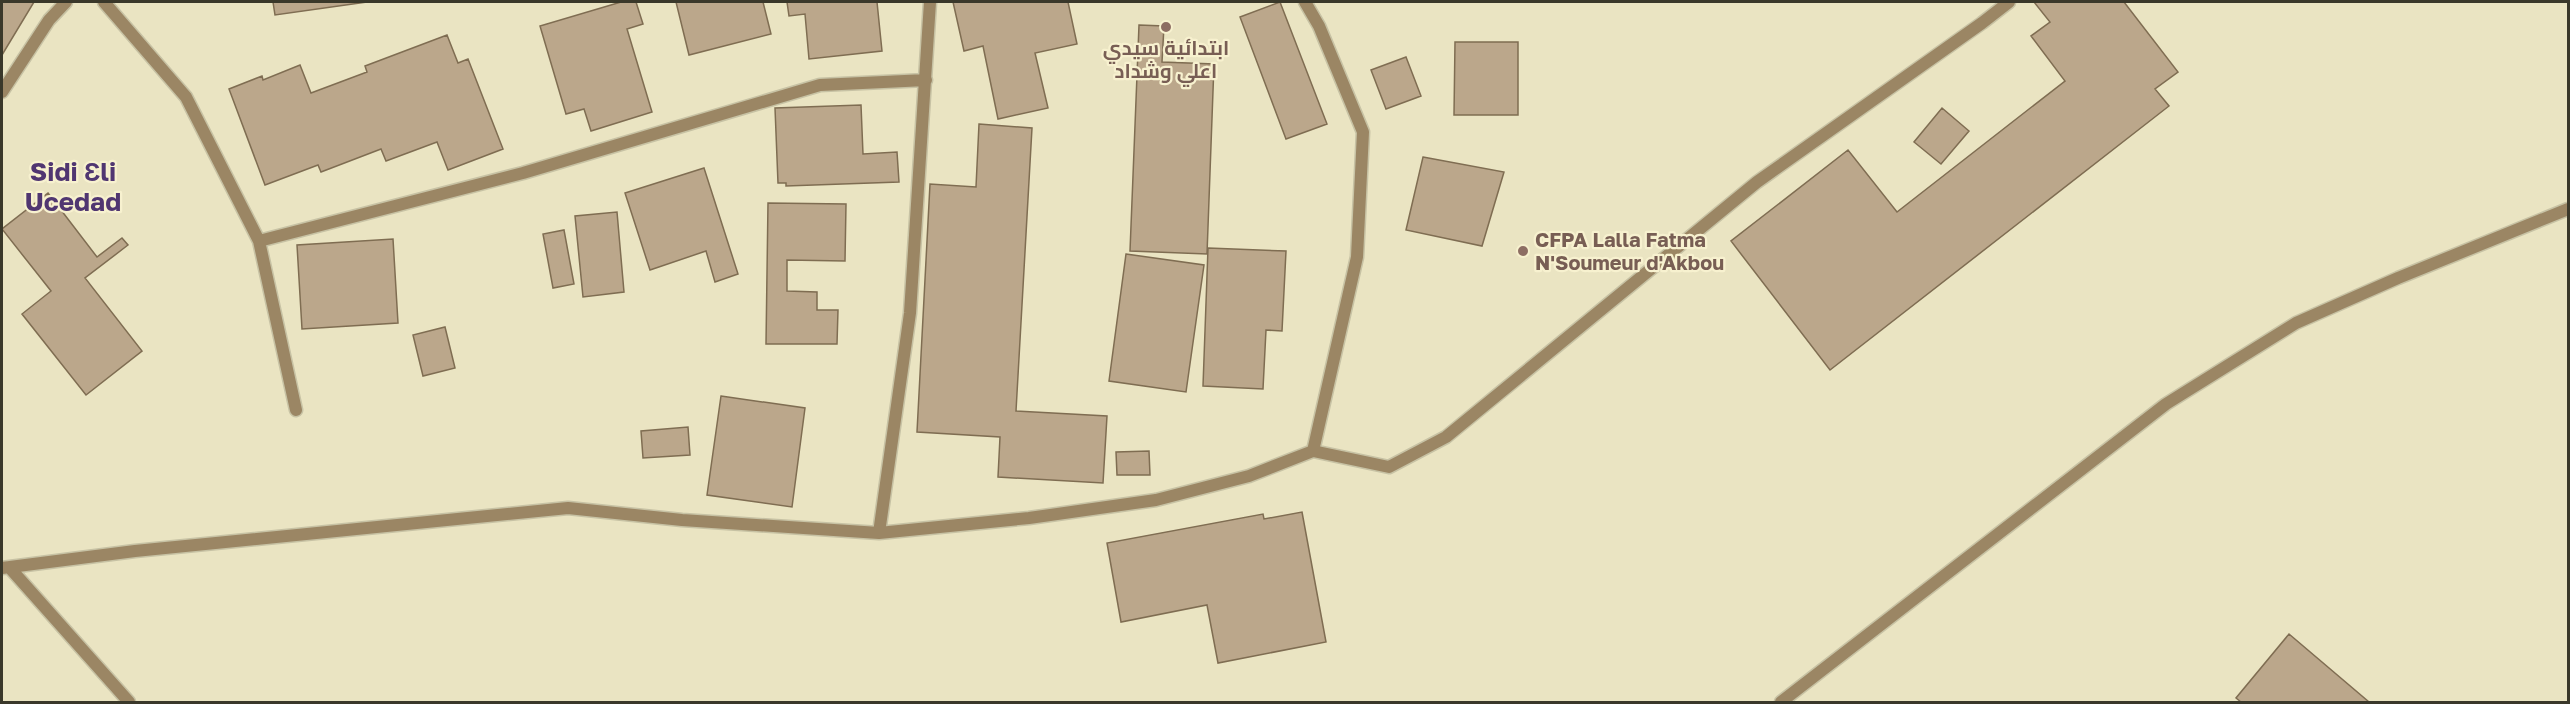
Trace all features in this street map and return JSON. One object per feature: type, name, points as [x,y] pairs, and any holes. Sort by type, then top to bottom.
[{"type":"street","points":[[2,92],[49,20],[66,2]]},
{"type":"street","points":[[104,2],[186,97],[259,241],[296,410]]},
{"type":"street","points":[[879,533],[910,313],[930,2]]},
{"type":"street","points":[[1305,2],[1319,26],[1364,132],[1357,257],[1313,451]]},
{"type":"street","points":[[5,568],[135,551],[568,508],[682,520],[879,533],[1029,518],[1156,500],[1249,476],[1313,451],[1389,467],[1446,437],[1757,182],[2008,2]]},
{"type":"street","points":[[259,241],[523,173],[820,85],[926,80]]},
{"type":"street","points":[[1781,702],[2166,404],[2296,323],[2398,278],[2568,209]]},
{"type":"street","points":[[5,568],[129,702]]},
{"type":"building","points":[[2,2],[34,2],[2,55]]},
{"type":"building","points":[[273,2],[367,2],[275,15]]},
{"type":"building","points":[[621,2],[636,2],[643,24],[627,29],[652,112],[591,131],[584,109],[566,114],[540,26]]},
{"type":"building","points":[[676,2],[763,2],[771,34],[689,55]]},
{"type":"building","points":[[787,2],[877,2],[882,51],[809,59],[805,14],[789,16]]},
{"type":"building","points":[[953,2],[1068,2],[1077,44],[1035,53],[1048,108],[998,119],[983,46],[964,51]]},
{"type":"building","points":[[1280,2],[1327,124],[1286,139],[1240,17]]},
{"type":"building","points":[[2034,2],[2124,2],[2178,72],[2155,89],[2169,106],[1830,370],[1731,241],[1848,150],[1897,212],[2065,81],[2031,36],[2050,22]]},
{"type":"building","points":[[1139,25],[1164,26],[1162,62],[1214,64],[1207,254],[1130,251]]},
{"type":"building","points":[[447,35],[458,63],[468,59],[503,149],[448,170],[437,142],[386,161],[381,149],[321,172],[318,165],[265,185],[229,89],[262,76],[263,80],[300,65],[311,93],[367,72],[365,66]]},
{"type":"building","points":[[1455,42],[1518,42],[1518,115],[1454,115]]},
{"type":"building","points":[[1406,57],[1421,96],[1386,109],[1371,70]]},
{"type":"building","points":[[861,105],[863,154],[897,152],[899,182],[786,186],[786,183],[778,183],[775,108]]},
{"type":"building","points":[[1942,108],[1969,131],[1941,164],[1914,142]]},
{"type":"building","points":[[979,124],[1032,128],[1016,411],[1107,416],[1103,483],[998,477],[1000,437],[917,432],[930,184],[976,187]]},
{"type":"building","points":[[1423,157],[1504,172],[1482,246],[1406,230]]},
{"type":"building","points":[[704,168],[738,274],[715,282],[706,251],[650,270],[625,193]]},
{"type":"building","points":[[48,193],[97,257],[122,238],[128,245],[85,278],[142,351],[86,395],[22,314],[51,291],[2,229]]},
{"type":"building","points":[[768,203],[846,204],[845,261],[787,260],[787,291],[817,292],[817,310],[838,310],[837,344],[766,344]]},
{"type":"building","points":[[617,212],[624,292],[583,297],[575,216]]},
{"type":"building","points":[[564,230],[574,284],[553,288],[543,234]]},
{"type":"building","points":[[393,239],[398,323],[302,329],[297,245]]},
{"type":"building","points":[[1208,248],[1286,251],[1282,331],[1266,330],[1263,389],[1203,386]]},
{"type":"building","points":[[1126,254],[1204,265],[1186,392],[1109,381]]},
{"type":"building","points":[[445,327],[455,368],[423,376],[413,335]]},
{"type":"building","points":[[721,396],[805,408],[792,507],[707,495]]},
{"type":"building","points":[[688,427],[690,455],[643,458],[641,431]]},
{"type":"building","points":[[1149,451],[1150,475],[1117,475],[1116,452]]},
{"type":"building","points":[[1302,512],[1326,642],[1218,663],[1207,605],[1121,622],[1107,543],[1263,514],[1264,519]]},
{"type":"building","points":[[2289,634],[2369,702],[2241,702],[2236,698]]},
{"type":"place","name":"ابتدائية سيدي اعلي وشداد","points":[[1166,27]]},
{"type":"place","name":"CFPA Lalla Fatma N'Soumeur d'Akbou","points":[[1523,251]]},
{"type":"district","name":"Sidi Ɛli Ucedad","points":[[73,187]]}]
